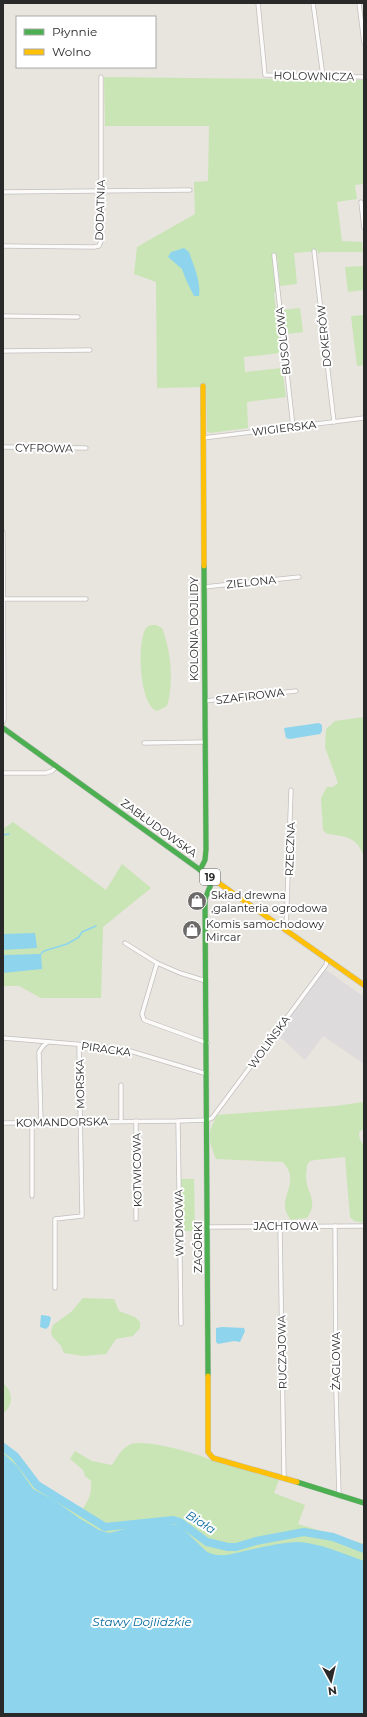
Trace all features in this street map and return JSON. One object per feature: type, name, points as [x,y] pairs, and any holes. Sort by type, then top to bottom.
[{"type":"main road","name":"KOLONIA DOJLIDY","points":[[200,870],[205,860],[206,849],[203,386]]},
{"type":"main road","name":"ZABŁUDOWSKA","points":[[3,728],[286,932],[364,985]]},
{"type":"main road","name":"ZAGÓRKI","points":[[213,879],[205,898],[208,1227],[208,1452],[213,1458],[364,1503]]},
{"type":"street","name":"HOLOWNICZA","points":[[258,3],[265,75],[364,77]]},
{"type":"street","points":[[313,3],[323,76]]},
{"type":"street","points":[[360,3],[364,43]]},
{"type":"street","name":"DODATNIA","points":[[3,246],[99,246],[101,241],[101,77]]},
{"type":"street","points":[[3,192],[190,190]]},
{"type":"street","points":[[361,202],[364,228]]},
{"type":"street","name":"DOKERÓW","points":[[314,251],[334,422]]},
{"type":"street","name":"BUSOLOWA","points":[[274,255],[293,427]]},
{"type":"street","points":[[3,316],[78,317]]},
{"type":"street","points":[[3,351],[90,350]]},
{"type":"street","name":"WIGIERSKA","points":[[204,438],[364,418]]},
{"type":"street","name":"CYFROWA","points":[[3,447],[86,448]]},
{"type":"street","points":[[3,532],[3,722]]},
{"type":"street","name":"ZIELONA","points":[[204,587],[298,577]]},
{"type":"street","points":[[4,599],[86,599]]},
{"type":"street","name":"SZAFIROWA","points":[[204,701],[296,691]]},
{"type":"street","points":[[144,743],[205,742]]},
{"type":"street","points":[[3,773],[46,773],[52,771],[57,766]]},
{"type":"street","name":"RZECZNA","points":[[286,932],[288,925],[291,790]]},
{"type":"street","points":[[125,943],[157,963],[180,973],[206,981]]},
{"type":"street","name":"WOLIŃSKA","points":[[207,1120],[212,1118],[325,966],[327,960]]},
{"type":"street","points":[[157,963],[142,1014],[144,1020],[207,1043]]},
{"type":"street","name":"PIRACKA","points":[[3,1038],[99,1046],[130,1051],[207,1074]]},
{"type":"street","points":[[41,1123],[39,1052],[43,1046],[49,1042]]},
{"type":"street","name":"MORSKA","points":[[56,1288],[55,1219],[82,1216],[79,1045]]},
{"type":"street","name":"KOMANDORSKA","points":[[121,1085],[121,1121]]},
{"type":"street","name":"KOMANDORSKA","points":[[3,1123],[207,1120]]},
{"type":"street","name":"KOTWICOWA","points":[[136,1121],[136,1219]]},
{"type":"street","name":"WYDMOWA","points":[[178,1121],[181,1324]]},
{"type":"street","points":[[32,1123],[32,1196]]},
{"type":"street","name":"RUCZAJOWA","points":[[280,1226],[284,1478]]},
{"type":"street","name":"ŻAGLOWA","points":[[335,1226],[336,1392],[339,1496]]},
{"type":"street","name":"JACHTOWA","points":[[208,1227],[364,1226]]},
{"type":"shaded area","points":[[322,967],[364,997],[364,1064],[323,1036],[305,1060],[277,1034]]},
{"type":"green space","points":[[104,77],[364,80],[364,184],[355,185],[357,199],[337,202],[342,241],[362,242],[363,252],[321,252],[318,254],[318,251],[294,253],[297,284],[280,286],[277,257],[273,257],[277,292],[274,293],[281,353],[244,357],[245,372],[282,368],[286,397],[247,402],[248,428],[210,433],[207,431],[206,387],[157,388],[156,282],[134,274],[137,247],[195,214],[194,182],[208,181],[209,126],[105,126]]},
{"type":"green space","points":[[364,266],[364,290],[348,292],[345,267]]},
{"type":"green space","points":[[300,308],[303,332],[285,334],[282,310]]},
{"type":"green space","points":[[364,315],[364,365],[357,366],[351,316]]},
{"type":"green space","points":[[156,625],[162,628],[168,647],[171,677],[167,706],[157,711],[151,706],[146,697],[141,672],[141,644],[144,634],[148,626]]},
{"type":"green space","points":[[364,717],[364,858],[362,851],[355,842],[345,837],[327,834],[323,830],[321,798],[327,787],[333,787],[338,783],[325,747],[326,729],[335,721]]},
{"type":"green space","points":[[13,822],[106,890],[122,864],[151,888],[103,927],[101,998],[41,998],[19,986],[3,986],[3,829]]},
{"type":"green space","points":[[364,1102],[364,1129],[359,1132],[359,1136],[364,1145],[364,1223],[354,1221],[350,1217],[345,1157],[310,1161],[307,1165],[306,1178],[312,1207],[307,1218],[291,1220],[285,1208],[290,1174],[283,1162],[216,1159],[211,1146],[210,1132],[217,1115],[335,1106]]},
{"type":"green space","points":[[181,1179],[194,1179],[195,1231],[181,1231]]},
{"type":"green space","points":[[83,1298],[114,1299],[119,1311],[135,1317],[140,1322],[140,1328],[133,1336],[116,1339],[106,1354],[83,1356],[64,1353],[61,1346],[52,1336],[51,1332],[53,1325],[71,1312]]},
{"type":"green space","points":[[3,1383],[9,1391],[11,1399],[9,1407],[3,1414]]},
{"type":"green space","name":"Stawy Dojlidzkie","points":[[148,1443],[194,1454],[279,1480],[274,1493],[305,1505],[298,1524],[364,1544],[364,1714],[3,1714],[3,1444],[19,1455],[40,1484],[82,1510],[90,1496],[91,1481],[85,1476],[83,1470],[70,1459],[75,1451],[92,1461],[112,1465],[120,1453],[131,1444]]},
{"type":"water","points":[[184,248],[189,252],[197,274],[199,296],[194,296],[182,269],[168,257],[171,252]]},
{"type":"water","points":[[319,723],[322,725],[322,731],[320,734],[290,739],[286,738],[284,728]]},
{"type":"water","points":[[35,933],[37,948],[3,950],[3,934]]},
{"type":"water","points":[[41,954],[42,969],[3,973],[3,955]]},
{"type":"water","points":[[41,1315],[49,1316],[51,1318],[49,1326],[46,1329],[40,1327]]},
{"type":"water","points":[[216,1328],[244,1328],[245,1331],[240,1342],[234,1341],[218,1344],[216,1342]]},
{"type":"water","name":"Stawy Dojlidzkie","points":[[3,1453],[17,1466],[33,1489],[54,1500],[99,1530],[109,1533],[133,1527],[170,1524],[180,1526],[207,1552],[212,1554],[228,1555],[274,1545],[298,1542],[323,1547],[364,1561],[364,1714],[3,1714]]},
{"type":"waterway","points":[[3,835],[9,834]]},
{"type":"waterway","points":[[41,954],[44,951],[67,944],[79,937],[82,932],[96,926]]},
{"type":"waterway","name":"Biała","points":[[3,1447],[15,1456],[37,1485],[105,1527],[173,1520],[180,1522],[207,1542],[228,1547],[236,1547],[256,1541],[304,1532],[333,1537],[364,1549]]},
{"type":"traffic: fast","points":[[200,870],[205,860],[206,849],[204,566]]},
{"type":"traffic: fast","points":[[3,728],[203,872]]},
{"type":"traffic: fast","points":[[208,1376],[205,899],[213,879]]},
{"type":"traffic: fast","points":[[297,1482],[364,1503]]},
{"type":"traffic: slow","points":[[203,386],[204,566]]},
{"type":"traffic: slow","points":[[203,872],[364,985]]},
{"type":"traffic: slow","points":[[208,1376],[208,1452],[213,1458],[297,1482]]},
{"type":"place","name":"Skład drewna ,galanteria ogrodowa","points":[[197,901]]},
{"type":"place","name":"Komis samochodowy Mircar","points":[[192,930]]}]
